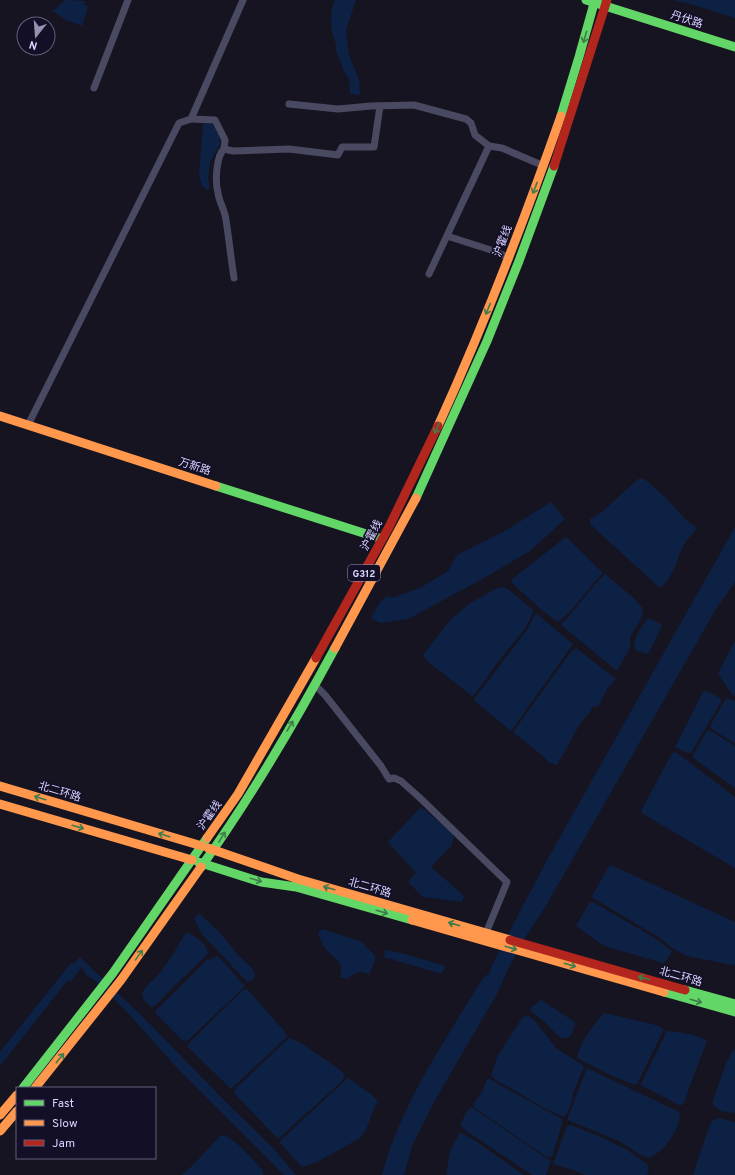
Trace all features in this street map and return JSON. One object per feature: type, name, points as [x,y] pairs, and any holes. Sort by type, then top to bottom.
[{"type":"main road","name":"丹伏路","points":[[592,1],[606,3],[735,47]]},
{"type":"main road","name":"沪霍线","points":[[24,1087],[113,973],[238,794],[339,619],[382,539],[439,424],[509,258],[544,166],[580,54],[592,1]]},
{"type":"main road","name":"沪霍线","points":[[36,1087],[121,980],[213,850],[267,765],[315,685],[410,510],[487,341],[553,171],[606,3]]},
{"type":"main road","points":[[544,166],[553,171]]},
{"type":"main road","name":"万新路","points":[[0,416],[382,539]]},
{"type":"main road","name":"北二环路","points":[[0,786],[202,846],[298,879],[735,1012]]},
{"type":"main road","name":"北二环路","points":[[0,804],[192,860],[261,882],[296,887],[489,936]]},
{"type":"main road","name":"北二环路","points":[[534,951],[735,1004]]},
{"type":"main road","points":[[0,1115],[16,1096]]},
{"type":"main road","points":[[0,1131],[16,1112]]},
{"type":"street","points":[[94,88],[128,0]]},
{"type":"street","points":[[191,119],[243,0]]},
{"type":"street","points":[[289,104],[338,109],[414,105],[466,119],[471,123],[475,135],[489,146],[502,148],[544,166]]},
{"type":"street","points":[[224,148],[233,151],[289,149],[338,155],[342,147],[374,147],[380,106]]},
{"type":"street","points":[[28,425],[179,123],[191,119],[215,120],[225,140],[224,148],[220,152],[218,162],[218,194],[226,218],[234,278]]},
{"type":"street","points":[[429,274],[489,146]]},
{"type":"street","points":[[447,236],[509,258]]},
{"type":"street","points":[[315,685],[325,695],[381,766],[389,779],[394,778],[401,781],[411,789],[507,882],[489,936]]},
{"type":"water","points":[[65,0],[85,1],[84,5],[88,6],[82,26],[66,20],[53,11]]},
{"type":"water","points":[[335,0],[356,0],[346,30],[349,55],[359,80],[360,95],[350,94],[349,79],[336,51],[331,20],[332,8]]},
{"type":"water","points":[[672,0],[735,0],[735,18],[687,3]]},
{"type":"water","points":[[203,123],[212,123],[220,138],[220,144],[210,162],[208,179],[210,189],[207,190],[202,186],[199,175]]},
{"type":"water","points":[[638,479],[647,481],[667,499],[686,520],[697,528],[685,543],[669,579],[660,588],[591,525],[590,519],[603,511]]},
{"type":"water","points":[[551,502],[565,519],[530,551],[486,577],[408,619],[380,623],[371,618],[380,602],[387,596],[392,598],[420,588],[448,571],[457,555],[503,532]]},
{"type":"water","points":[[735,527],[735,582],[716,609],[544,909],[528,933],[508,969],[498,992],[434,1102],[413,1144],[404,1175],[382,1175],[400,1124],[424,1076],[479,984],[485,976],[489,974],[492,965],[547,860]]},
{"type":"water","points":[[566,537],[603,573],[576,605],[558,622],[543,611],[512,583],[511,580]]},
{"type":"water","points":[[605,574],[635,599],[643,609],[641,619],[630,637],[630,648],[617,671],[561,625],[562,622],[565,621]]},
{"type":"water","points":[[503,587],[508,589],[533,610],[525,629],[472,696],[427,661],[424,654],[450,620],[469,604],[497,588]]},
{"type":"water","points":[[536,613],[573,644],[511,731],[474,699],[527,630]]},
{"type":"water","points":[[648,618],[662,625],[650,651],[647,654],[635,650],[634,646],[638,633]]},
{"type":"water","points":[[735,641],[735,696],[732,695],[718,673]]},
{"type":"water","points":[[576,648],[616,679],[608,687],[598,707],[593,706],[591,711],[581,722],[557,765],[550,763],[513,732],[570,653]]},
{"type":"water","points":[[704,690],[720,698],[721,702],[691,753],[687,753],[675,747]]},
{"type":"water","points":[[728,698],[735,701],[735,744],[710,726],[725,700]]},
{"type":"water","points":[[709,730],[735,746],[735,788],[692,757]]},
{"type":"water","points":[[674,752],[735,797],[735,868],[643,814],[641,811]]},
{"type":"water","points":[[421,807],[454,834],[452,845],[431,867],[464,896],[462,902],[423,897],[408,882],[416,873],[388,842]]},
{"type":"water","points":[[611,865],[735,922],[735,964],[733,965],[687,956],[593,898],[592,896]]},
{"type":"water","points":[[593,902],[653,937],[672,951],[666,961],[663,963],[604,946],[576,926],[589,903]]},
{"type":"water","points":[[199,913],[222,935],[238,955],[252,968],[255,975],[253,980],[247,982],[201,933],[194,918]]},
{"type":"water","points":[[322,929],[362,942],[375,956],[375,961],[369,974],[362,972],[357,973],[347,979],[340,977],[340,963],[325,948],[318,933]]},
{"type":"water","points":[[186,932],[193,935],[203,943],[208,954],[155,1006],[151,1007],[144,1000],[142,994],[143,991],[158,975]]},
{"type":"water","points":[[385,950],[446,966],[442,973],[438,973],[384,957]]},
{"type":"water","points":[[216,956],[219,957],[244,985],[244,987],[188,1040],[183,1041],[156,1014],[156,1010],[207,960]]},
{"type":"water","points":[[80,957],[143,1017],[272,1147],[296,1175],[284,1175],[178,1069],[127,1012],[96,981],[86,975],[82,967],[71,981],[67,981],[0,1066],[0,1052],[71,963],[73,964]]},
{"type":"water","points":[[246,989],[285,1032],[287,1037],[231,1089],[188,1047],[188,1044],[243,990]]},
{"type":"water","points":[[541,1000],[575,1022],[573,1031],[569,1037],[560,1037],[546,1023],[530,1011],[532,1007]]},
{"type":"water","points":[[604,1013],[656,1025],[664,1029],[637,1084],[635,1085],[610,1075],[577,1058],[584,1039]]},
{"type":"water","points":[[527,1015],[535,1021],[557,1049],[584,1067],[573,1093],[568,1112],[564,1117],[540,1106],[491,1076],[497,1057],[522,1018]]},
{"type":"water","points":[[667,1031],[688,1034],[707,1041],[685,1101],[682,1105],[679,1105],[642,1086],[641,1084]]},
{"type":"water","points":[[289,1038],[301,1043],[343,1072],[344,1076],[341,1082],[278,1139],[234,1093],[236,1088]]},
{"type":"water","points":[[733,1050],[735,1051],[735,1113],[721,1111],[713,1105],[713,1100],[725,1066]]},
{"type":"water","points":[[587,1068],[679,1112],[680,1116],[676,1130],[663,1149],[650,1158],[644,1157],[619,1141],[568,1120]]},
{"type":"water","points":[[348,1078],[371,1094],[378,1101],[375,1105],[366,1130],[360,1138],[317,1162],[302,1167],[280,1143],[281,1140]]},
{"type":"water","points":[[487,1079],[490,1079],[563,1120],[552,1157],[547,1157],[476,1109],[473,1105],[483,1090]]},
{"type":"water","points":[[471,1107],[551,1161],[546,1175],[532,1175],[465,1130],[460,1125],[467,1111]]},
{"type":"water","points":[[719,1118],[735,1122],[735,1175],[693,1175],[709,1127],[712,1121]]},
{"type":"water","points":[[571,1125],[601,1137],[627,1150],[647,1164],[649,1169],[647,1175],[585,1175],[553,1164],[567,1126]]},
{"type":"water","points":[[460,1132],[524,1175],[446,1175],[450,1151]]},
{"type":"water","points":[[224,1135],[245,1151],[263,1171],[263,1175],[182,1175],[220,1136]]},
{"type":"traffic: fast","points":[[586,0],[735,47]]},
{"type":"traffic: fast","points":[[561,116],[595,0]]},
{"type":"traffic: fast","points":[[416,498],[487,341],[519,261],[554,166]]},
{"type":"traffic: fast","points":[[216,486],[382,539]]},
{"type":"traffic: fast","points":[[201,867],[271,760],[335,648]]},
{"type":"traffic: fast","points":[[24,1087],[113,973],[207,838]]},
{"type":"traffic: fast","points":[[198,862],[261,882],[296,887],[412,920]]},
{"type":"traffic: fast","points":[[685,990],[735,1004]]},
{"type":"traffic: fast","points":[[664,992],[735,1012]]},
{"type":"traffic: slow","points":[[438,426],[503,272],[533,195],[561,116]]},
{"type":"traffic: slow","points":[[0,416],[216,486]]},
{"type":"traffic: slow","points":[[335,648],[416,498]]},
{"type":"traffic: slow","points":[[207,838],[238,794],[316,658]]},
{"type":"traffic: slow","points":[[0,786],[202,846]]},
{"type":"traffic: slow","points":[[0,804],[192,860]]},
{"type":"traffic: slow","points":[[208,848],[298,879],[510,940]]},
{"type":"traffic: slow","points":[[36,1087],[121,980],[201,867]]},
{"type":"traffic: slow","points":[[412,920],[664,992]]},
{"type":"traffic: slow","points":[[0,1115],[16,1096]]},
{"type":"traffic: slow","points":[[0,1131],[16,1112]]},
{"type":"traffic: jam","points":[[554,166],[607,0]]},
{"type":"traffic: jam","points":[[316,658],[389,527],[438,426]]},
{"type":"traffic: jam","points":[[510,940],[685,990]]}]
